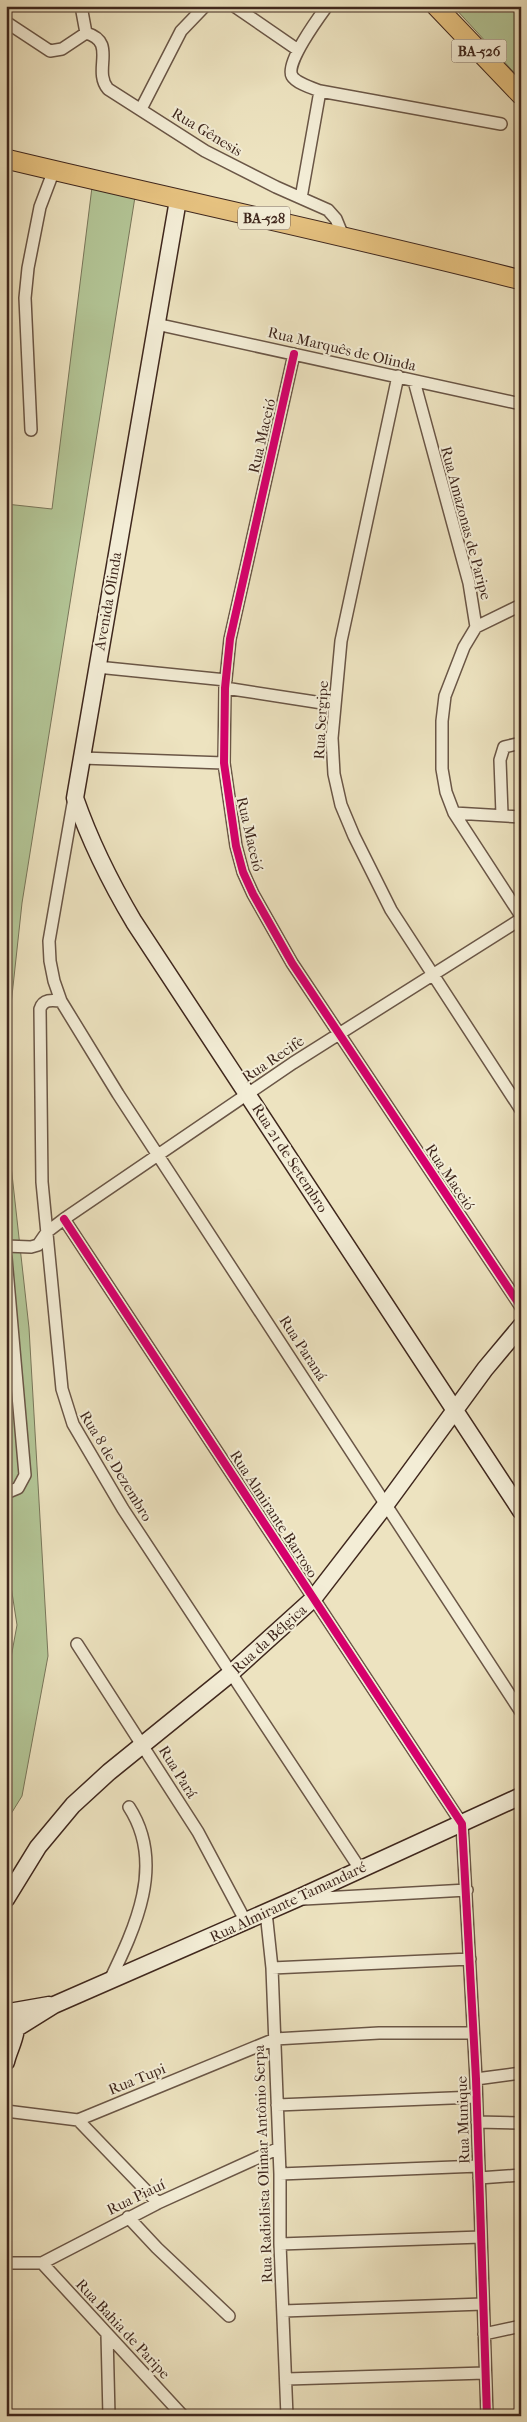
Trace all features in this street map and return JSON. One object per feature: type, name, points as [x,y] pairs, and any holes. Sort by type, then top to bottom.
[{"type":"main road","name":"BA-526","points":[[436,6],[521,95]]},
{"type":"main road","name":"BA-528","points":[[6,159],[178,200],[342,236],[521,280]]},
{"type":"main road","name":"Avenida Olinda","points":[[74,798],[178,200]]},
{"type":"main road","name":"Rua 21 de Setembro","points":[[74,798],[92,845],[111,884],[521,1511]]},
{"type":"main road","name":"Rua da Bélgica","points":[[6,1899],[38,1847],[73,1805],[143,1744],[230,1674],[313,1599],[454,1410],[521,1326]]},
{"type":"main road","name":"Rua Almirante Tamandaré","points":[[17,2028],[54,2005],[246,1922],[521,1796]]},
{"type":"main road","name":"Rua Almirante Tamandaré","points":[[8,2012],[54,2005]]},
{"type":"main road","points":[[6,2062],[17,2028],[8,2012]]},
{"type":"street","points":[[6,22],[50,51],[62,49],[86,33],[81,6]]},
{"type":"street","points":[[141,109],[181,31],[205,6]]},
{"type":"street","points":[[234,6],[298,50]]},
{"type":"street","points":[[327,6],[298,50],[291,71],[292,76],[320,91],[501,124]]},
{"type":"street","name":"Rua Gênesis","points":[[86,33],[98,39],[104,48],[102,76],[105,85],[205,151],[332,214],[342,236]]},
{"type":"street","points":[[301,198],[320,91]]},
{"type":"street","points":[[31,430],[25,298],[28,268],[40,207],[54,170]]},
{"type":"street","name":"Rua Marquês de Olinda","points":[[156,324],[521,404]]},
{"type":"street","name":"Rua Maceió","points":[[294,354],[230,639],[225,684],[224,763],[230,812],[243,872],[292,963],[521,1307]]},
{"type":"street","name":"Rua Sergipe","points":[[398,376],[341,640],[332,738],[334,774],[341,805],[391,910],[521,1110]]},
{"type":"street","name":"Rua Amazonas de Paripe","points":[[414,381],[469,583],[476,628]]},
{"type":"street","points":[[521,605],[476,628],[452,674],[445,696],[442,721],[442,769],[446,792],[454,813],[521,917]]},
{"type":"street","points":[[97,667],[225,684],[335,705]]},
{"type":"street","points":[[502,814],[502,753],[504,747],[521,742]]},
{"type":"street","points":[[82,758],[224,763]]},
{"type":"street","name":"Avenida Olinda","points":[[61,1001],[54,981],[49,941],[74,798]]},
{"type":"street","points":[[454,813],[502,814],[521,817]]},
{"type":"street","name":"Rua Recife","points":[[6,1246],[32,1247],[38,1245],[47,1232],[64,1219],[158,1154],[247,1094],[521,917]]},
{"type":"street","name":"Rua 8 de Dezembro","points":[[61,1001],[47,1001],[42,1004],[40,1009],[42,1182],[62,1389],[68,1414],[123,1509],[360,1869]]},
{"type":"street","name":"Rua Paraná","points":[[61,1001],[118,1094],[521,1712]]},
{"type":"street","name":"Rua Almirante Barroso","points":[[64,1219],[462,1824]]},
{"type":"street","points":[[6,1258],[25,1475],[18,1488],[6,1493]]},
{"type":"street","name":"Rua Pará","points":[[77,1644],[198,1832],[246,1922]]},
{"type":"street","points":[[109,1982],[134,1928],[146,1881],[145,1850],[137,1821],[129,1807]]},
{"type":"street","name":"Rua Munique","points":[[462,1824],[476,2079],[487,2416]]},
{"type":"street","points":[[296,1899],[467,1890]]},
{"type":"street","name":"Rua Radiolista Olimar Antônio Serpa","points":[[266,1912],[272,1968],[275,2039],[280,2174],[280,2244],[287,2379],[287,2416]]},
{"type":"street","points":[[272,1968],[470,1959]]},
{"type":"street","name":"Rua Tupi","points":[[6,2111],[78,2120],[275,2039],[380,2033],[473,2034]]},
{"type":"street","points":[[476,2079],[521,2073]]},
{"type":"street","points":[[277,2105],[476,2097]]},
{"type":"street","points":[[78,2120],[158,2203]]},
{"type":"street","points":[[477,2122],[521,2123]]},
{"type":"street","name":"Rua Piauí","points":[[6,2263],[42,2263],[128,2217],[278,2148]]},
{"type":"street","points":[[280,2174],[479,2172],[521,2174]]},
{"type":"street","points":[[128,2217],[157,2248],[229,2316]]},
{"type":"street","points":[[280,2244],[481,2237]]},
{"type":"street","name":"Rua Bahia de Paripe","points":[[42,2263],[183,2416]]},
{"type":"street","points":[[283,2311],[483,2304]]},
{"type":"street","points":[[484,2334],[521,2326]]},
{"type":"street","points":[[107,2334],[109,2416]]},
{"type":"street","points":[[287,2379],[485,2373]]},
{"type":"green space","points":[[453,6],[521,6],[521,80]]},
{"type":"green space","points":[[92,187],[135,197],[22,903],[11,1005],[6,1113],[6,504],[52,509]]},
{"type":"green space","points":[[6,1120],[29,1328],[48,1656],[22,1796],[6,1822],[6,1685],[17,1625],[6,1554]]},
{"type":"cycle path","points":[[294,354],[230,639],[225,688],[224,763],[236,846],[243,872],[253,894],[292,963],[521,1307]]},
{"type":"cycle path","points":[[64,1219],[462,1824],[476,2079],[487,2416]]}]
